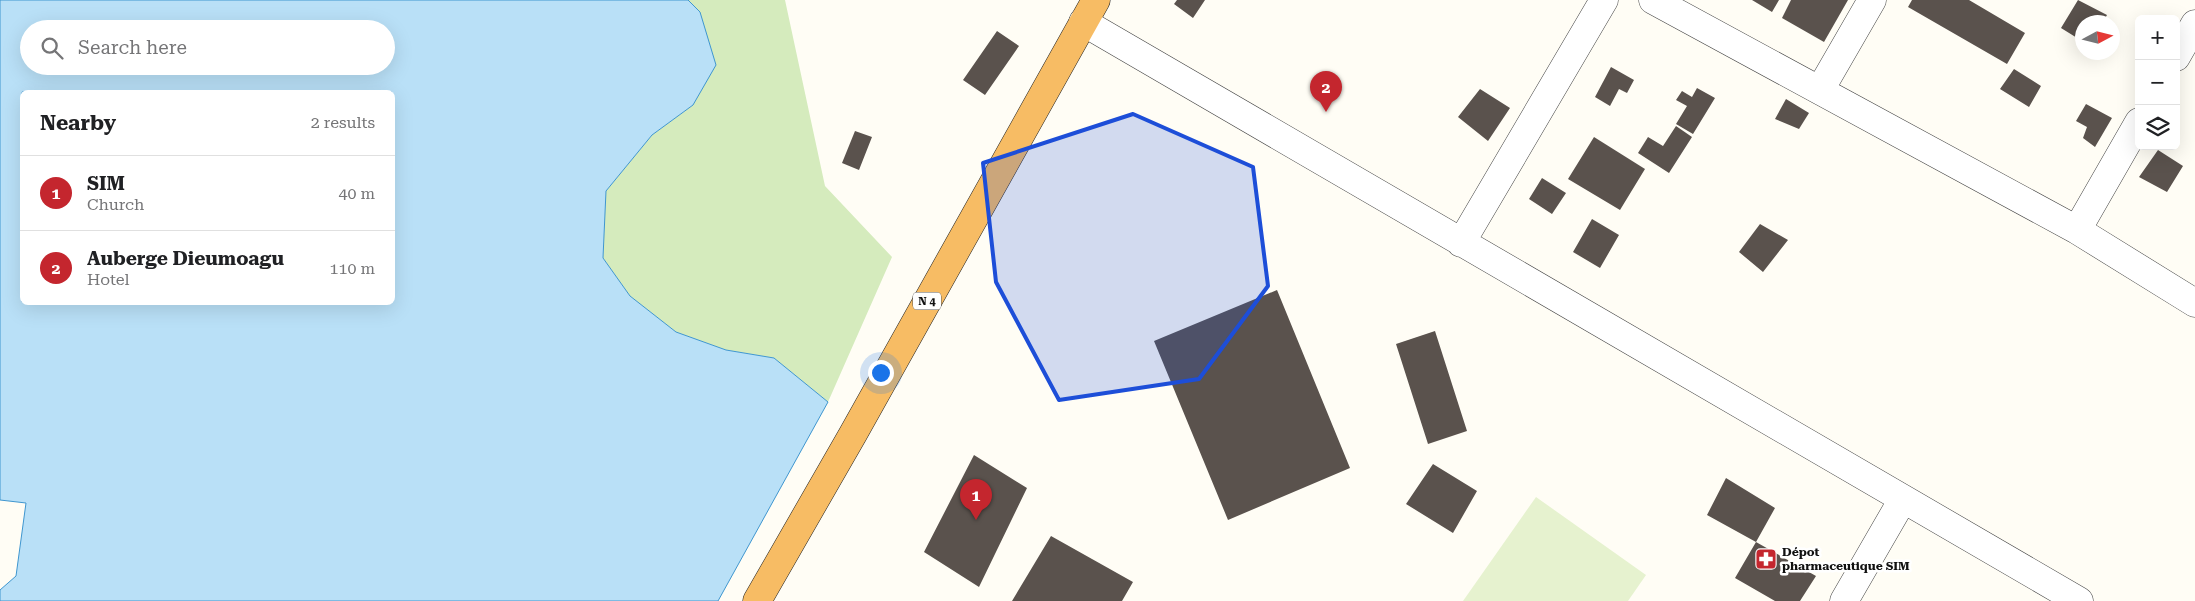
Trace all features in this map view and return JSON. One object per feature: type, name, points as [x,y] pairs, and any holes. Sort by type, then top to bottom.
[{"type":"highway","name":"N 4","points":[[757,601],[858,425],[1089,11]]},
{"type":"street","points":[[1461,243],[1604,0]]},
{"type":"street","points":[[1653,0],[2077,230],[2195,303]]},
{"type":"street","points":[[1820,90],[1872,0]]},
{"type":"street","points":[[1089,11],[1461,243],[2079,601]]},
{"type":"street","points":[[2180,50],[2195,24]]},
{"type":"street","points":[[2077,230],[2135,129]]},
{"type":"street","points":[[1844,601],[1903,499]]},
{"type":"highlighted area","points":[[1133,114],[1253,167],[1268,286],[1199,379],[1059,400],[996,282],[983,163]]},
{"type":"green space","points":[[688,0],[785,0],[825,186],[892,257],[828,402],[774,358],[726,350],[676,332],[630,296],[603,258],[606,191],[652,135],[693,105],[700,13]]},
{"type":"green space","points":[[1536,497],[1646,575],[1628,601],[1463,601]]},
{"type":"water","points":[[0,0],[688,0],[700,12],[716,65],[693,105],[652,135],[606,191],[603,258],[630,296],[676,332],[726,350],[774,358],[828,402],[718,601],[0,601],[0,590],[16,576],[26,503],[0,500]]},
{"type":"building","points":[[1177,0],[1205,0],[1193,18],[1174,4]]},
{"type":"building","points":[[1752,0],[1779,0],[1772,12]]},
{"type":"building","points":[[1791,0],[1848,0],[1824,42],[1782,18]]},
{"type":"building","points":[[1912,0],[1969,0],[2025,33],[2007,64],[1908,7]]},
{"type":"building","points":[[2078,0],[2107,15],[2075,15],[2075,37],[2061,28]]},
{"type":"building","points":[[997,31],[1019,46],[985,95],[963,80]]},
{"type":"building","points":[[1611,67],[1634,80],[1627,93],[1619,89],[1610,106],[1595,97]]},
{"type":"building","points":[[2014,69],[2041,86],[2029,107],[2000,89]]},
{"type":"building","points":[[1697,88],[1715,98],[1693,134],[1676,124],[1687,106],[1676,100],[1682,91],[1692,97]]},
{"type":"building","points":[[1480,89],[1510,108],[1488,141],[1458,117]]},
{"type":"building","points":[[1786,99],[1809,113],[1799,129],[1775,119]]},
{"type":"building","points":[[2086,104],[2112,118],[2095,147],[2083,138],[2087,127],[2076,121]]},
{"type":"building","points":[[1676,126],[1692,137],[1669,173],[1638,153],[1648,137],[1663,146]]},
{"type":"building","points":[[855,131],[872,137],[859,170],[842,163]]},
{"type":"building","points":[[1594,137],[1645,169],[1620,210],[1568,179]]},
{"type":"building","points":[[2158,150],[2183,166],[2167,192],[2139,177]]},
{"type":"building","points":[[1542,178],[1566,193],[1552,214],[1529,199]]},
{"type":"building","points":[[1592,219],[1619,235],[1600,268],[1573,252]]},
{"type":"building","points":[[1760,224],[1788,240],[1763,272],[1739,252]]},
{"type":"building","points":[[1277,290],[1350,468],[1228,520],[1154,341]]},
{"type":"building","points":[[1435,331],[1467,431],[1428,444],[1396,344]]},
{"type":"building","points":[[974,455],[1027,488],[979,587],[924,552]]},
{"type":"building","points":[[1433,464],[1477,491],[1453,533],[1406,504]]},
{"type":"building","points":[[1726,478],[1775,508],[1756,542],[1707,515]]},
{"type":"building","points":[[1051,536],[1133,582],[1122,601],[1012,601]]},
{"type":"building","name":"Dépot pharmaceutique SIM","points":[[1756,542],[1816,576],[1800,601],[1775,601],[1735,578]]},
{"type":"place","name":"Auberge Dieumoagu","points":[[1326,112]]},
{"type":"place","name":"SIM","points":[[976,520]]},
{"type":"place","name":"Dépot pharmaceutique SIM","points":[[1766,559]]}]
